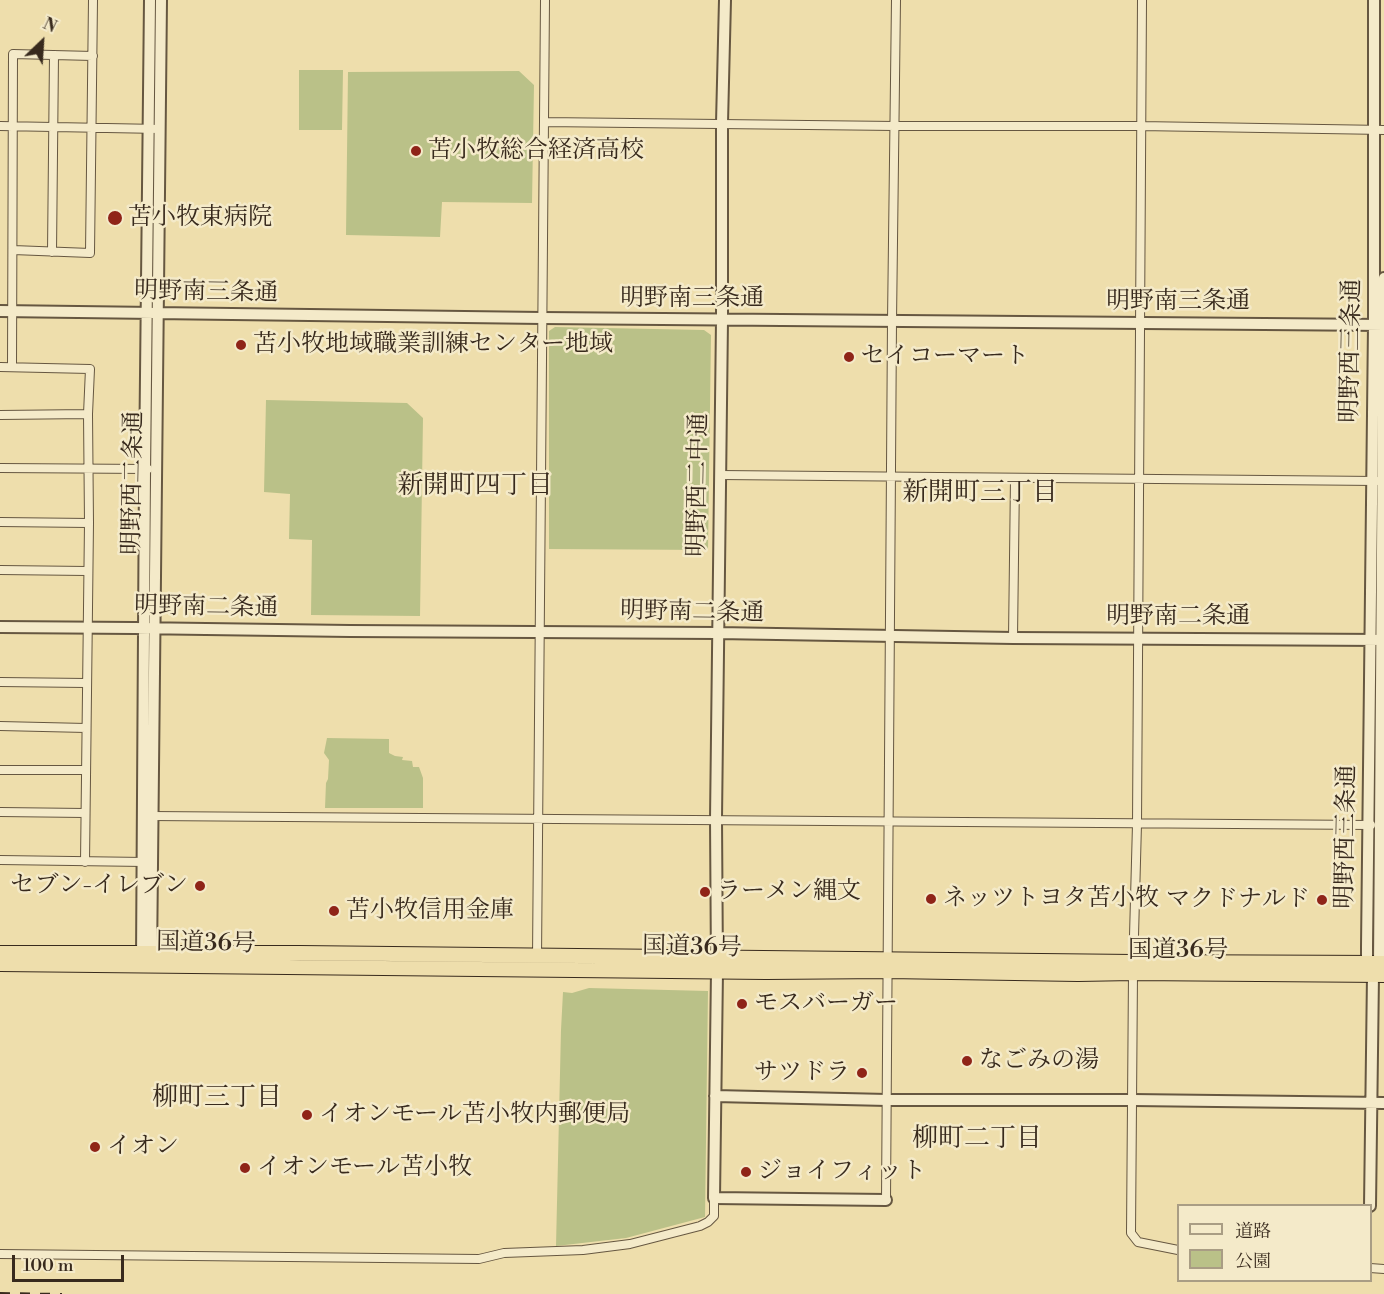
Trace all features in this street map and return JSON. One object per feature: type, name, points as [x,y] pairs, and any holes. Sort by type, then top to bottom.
[{"type":"highway","name":"国道36号","points":[[0,953],[147,959],[888,965],[1078,974],[1133,967],[1377,968]]},
{"type":"highway","name":"国道36号","points":[[0,964],[147,959]]},
{"type":"street","points":[[13,250],[90,253],[93,0]]},
{"type":"street","name":"明野西二条通","points":[[150,0],[155,129]]},
{"type":"street","name":"明野西二条通","points":[[147,959],[150,469],[155,129],[161,0]]},
{"type":"street","points":[[537,962],[545,0]]},
{"type":"street","name":"明野西二中通","points":[[714,1198],[724,0]]},
{"type":"street","points":[[0,1254],[479,1259],[504,1253],[583,1250],[630,1244],[700,1226],[714,1216],[714,1198],[886,1200],[896,0]]},
{"type":"street","points":[[1142,0],[1137,824],[1133,967],[1131,1233],[1138,1242],[1177,1250]]},
{"type":"street","name":"明野西三条通","points":[[1370,1204],[1377,968],[1379,640],[1379,130],[1374,0]]},
{"type":"street","points":[[12,366],[13,54],[93,56]]},
{"type":"street","points":[[52,252],[54,55]]},
{"type":"street","points":[[544,122],[1379,130]]},
{"type":"street","points":[[0,126],[155,129]]},
{"type":"street","name":"明野西三条通","points":[[1380,325],[1384,278]]},
{"type":"street","name":"明野南三条通","points":[[0,311],[1380,325]]},
{"type":"street","points":[[0,366],[90,369],[85,862]]},
{"type":"street","points":[[0,415],[88,414]]},
{"type":"street","points":[[0,468],[150,469]]},
{"type":"street","points":[[720,475],[1379,481]]},
{"type":"street","points":[[1013,638],[1015,478]]},
{"type":"street","points":[[0,522],[89,523]]},
{"type":"street","points":[[0,570],[87,571]]},
{"type":"street","name":"明野南二条通","points":[[0,627],[1379,640]]},
{"type":"street","points":[[0,682],[86,683]]},
{"type":"street","points":[[0,726],[86,728]]},
{"type":"street","points":[[0,770],[86,770]]},
{"type":"street","points":[[0,813],[85,813]]},
{"type":"street","points":[[147,816],[1377,825]]},
{"type":"street","points":[[0,860],[147,862]]},
{"type":"street","points":[[715,1096],[887,1100],[1384,1102]]},
{"type":"green space","points":[[299,70],[343,70],[342,130],[299,130]]},
{"type":"green space","points":[[519,71],[534,85],[532,203],[442,202],[440,237],[346,235],[348,72]]},
{"type":"green space","points":[[555,327],[704,330],[711,335],[708,550],[549,549],[549,331]]},
{"type":"green space","points":[[266,400],[407,403],[423,418],[420,616],[311,615],[312,540],[289,539],[290,494],[264,492]]},
{"type":"green space","points":[[327,738],[389,739],[389,753],[403,757],[402,760],[412,761],[413,767],[419,767],[423,778],[423,808],[325,808],[329,760],[324,753]]},
{"type":"green space","points":[[589,988],[708,991],[705,1217],[626,1238],[556,1246],[563,992],[572,993]]},
{"type":"railway","points":[[0,1293],[62,1294]]},
{"type":"place","name":"苫小牧総合経済高校","points":[[416,151]]},
{"type":"place","name":"苫小牧東病院","points":[[115,218]]},
{"type":"place","name":"苫小牧地域職業訓練センター地域","points":[[241,345]]},
{"type":"place","name":"セイコーマート","points":[[849,357]]},
{"type":"place","name":"セブン-イレブン","points":[[200,886]]},
{"type":"place","name":"ラーメン縄文","points":[[705,892]]},
{"type":"place","name":"ネッツトヨタ苫小牧","points":[[931,899]]},
{"type":"place","name":"マクドナルド","points":[[1322,900]]},
{"type":"place","name":"苫小牧信用金庫","points":[[334,911]]},
{"type":"place","name":"モスバーガー","points":[[742,1004]]},
{"type":"place","name":"なごみの湯","points":[[967,1061]]},
{"type":"place","name":"サツドラ","points":[[862,1073]]},
{"type":"place","name":"イオンモール苫小牧内郵便局","points":[[307,1115]]},
{"type":"place","name":"イオン","points":[[95,1147]]},
{"type":"place","name":"イオンモール苫小牧","points":[[245,1168]]},
{"type":"place","name":"ジョイフィット","points":[[746,1172]]},
{"type":"district","name":"新開町四丁目","points":[[475,487]]},
{"type":"district","name":"新開町三丁目","points":[[980,494]]},
{"type":"district","name":"柳町三丁目","points":[[217,1099]]},
{"type":"district","name":"柳町二丁目","points":[[977,1140]]}]
